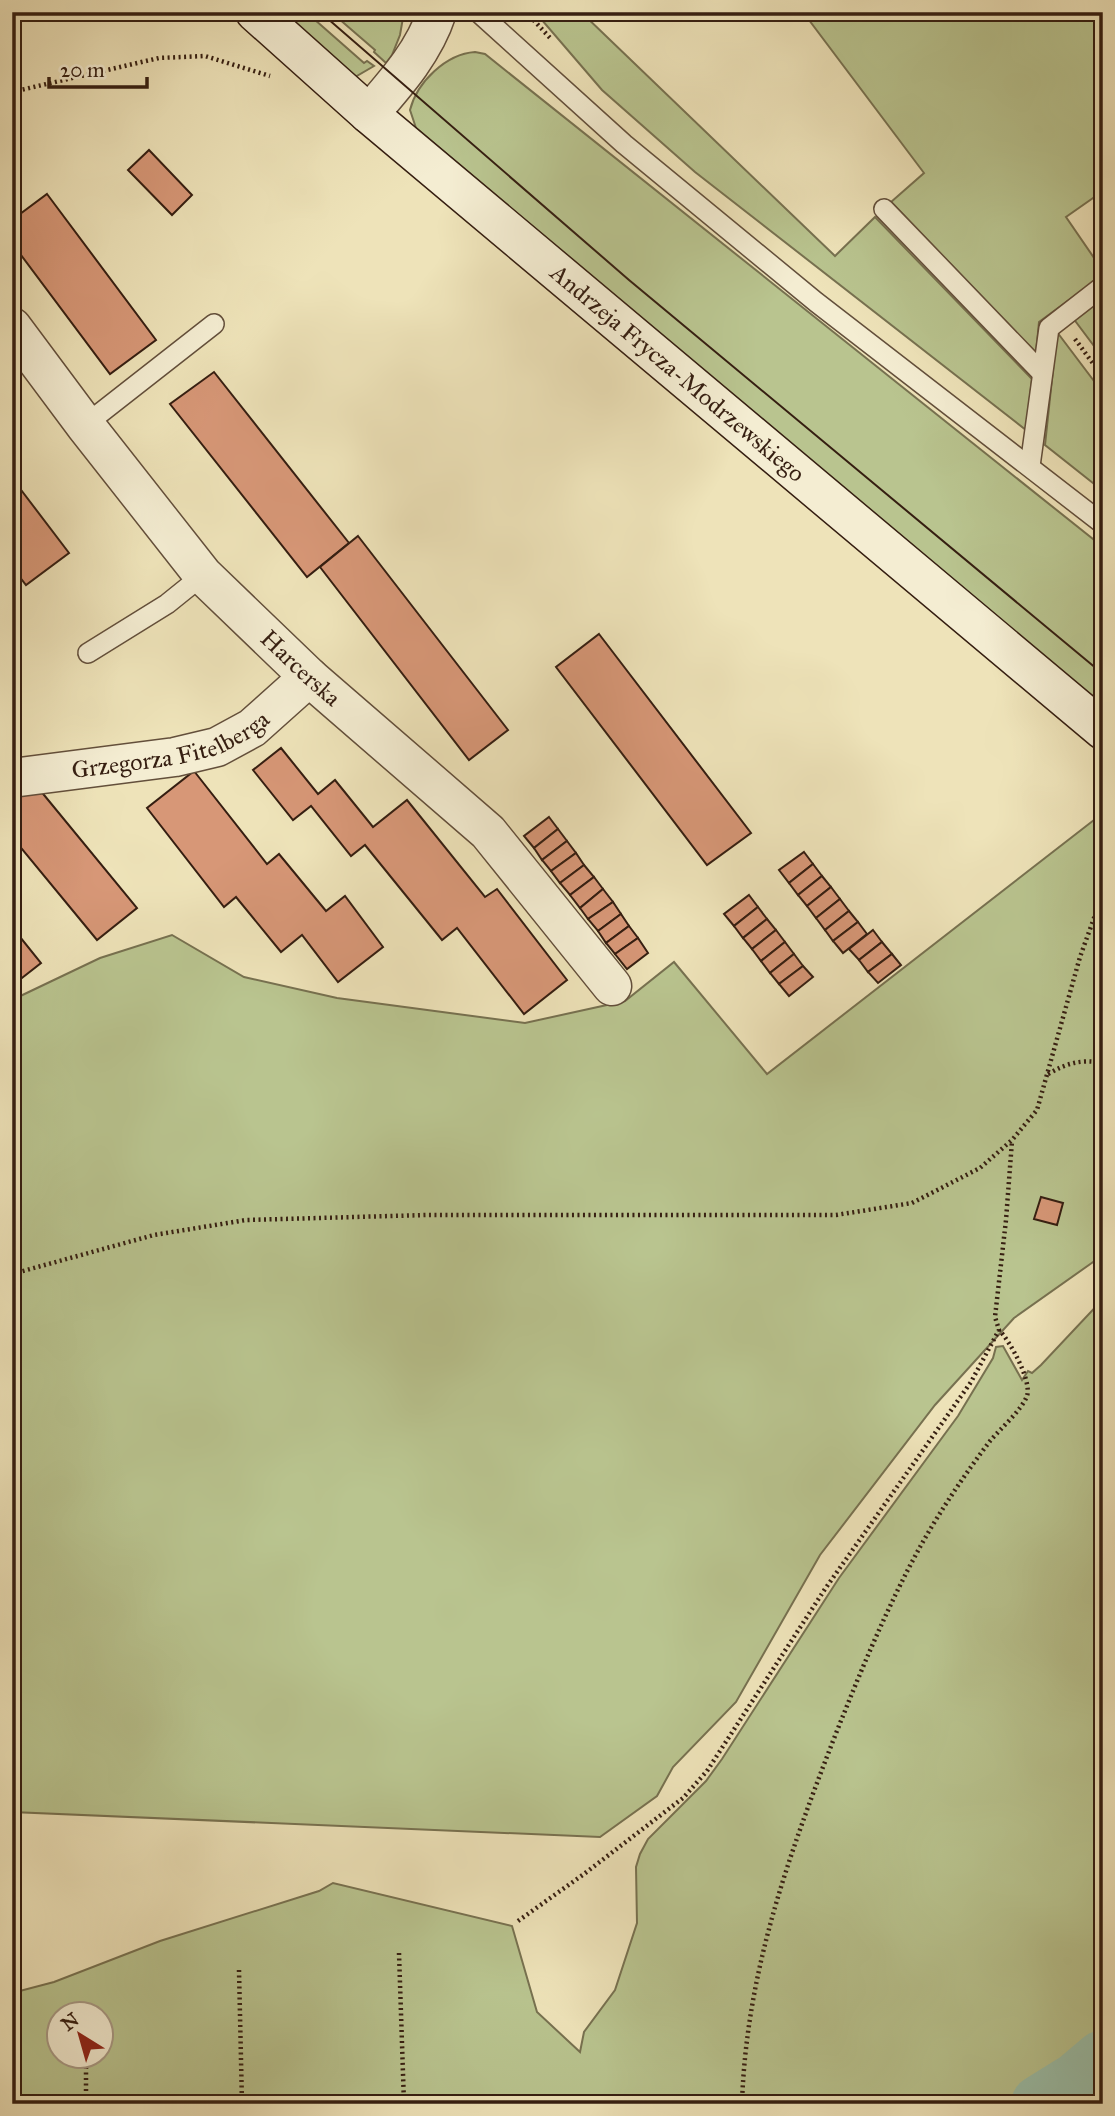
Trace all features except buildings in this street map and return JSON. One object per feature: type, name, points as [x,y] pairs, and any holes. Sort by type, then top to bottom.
[{"type":"street","name":"Andrzeja Frycza-Modrzewskiego","points":[[255,12],[369,114],[1103,730]]},
{"type":"street","points":[[369,114],[399,80],[430,35],[437,12]]},
{"type":"street","name":"Harcerska","points":[[12,327],[203,575],[309,677],[488,832],[612,986]]},
{"type":"street","name":"Grzegorza Fitelberga","points":[[12,778],[175,757],[217,747],[252,728],[309,677]]},
{"type":"lane","points":[[478,12],[624,144],[794,284],[1103,524]]},
{"type":"lane","points":[[884,209],[1042,373]]},
{"type":"lane","points":[[1030,466],[1049,328],[1103,286]]},
{"type":"lane","points":[[85,425],[214,324]]},
{"type":"lane","points":[[88,653],[167,604],[203,575]]},
{"type":"path","points":[[12,92],[159,58],[205,56],[291,82],[316,68]]},
{"type":"path","points":[[1060,318],[1103,377]]},
{"type":"path","points":[[12,1274],[154,1235],[246,1220],[427,1215],[836,1215],[912,1203],[980,1168],[1012,1140],[1037,1110],[1080,957],[1103,893]]},
{"type":"path","points":[[1047,1075],[1073,1062],[1086,1060],[1103,1063]]},
{"type":"path","points":[[742,2104],[749,2023],[768,1928],[791,1850],[854,1688],[897,1590],[921,1545],[989,1443],[1026,1399],[1028,1385],[1023,1371],[1012,1346],[999,1330],[995,1317],[1012,1140]]},
{"type":"path","points":[[518,1921],[683,1798],[707,1771],[825,1589],[971,1382],[999,1330]]},
{"type":"path","points":[[399,1953],[404,2104]]},
{"type":"path","points":[[239,1970],[242,2104]]},
{"type":"path","points":[[86,2070],[86,2104]]},
{"type":"green space","points":[[282,12],[306,12],[364,63],[367,61],[374,66],[355,77]]},
{"type":"green space","points":[[331,12],[404,12],[400,35],[386,63],[375,50]]},
{"type":"green space","points":[[535,12],[581,12],[835,256],[875,217],[1032,379],[1026,430],[695,172],[602,90]]},
{"type":"green space","points":[[803,12],[1103,12],[1103,191],[1066,217],[1103,271],[1103,275],[1039,322],[1036,353],[891,202],[924,173]]},
{"type":"green space","points":[[464,54],[485,54],[1103,547],[1103,709],[416,128],[410,110],[419,89],[434,71],[444,64]]},
{"type":"green space","points":[[1103,297],[1103,358],[1073,318]]},
{"type":"green space","points":[[1057,332],[1103,393],[1103,491],[1045,445]]},
{"type":"green space","points":[[1103,813],[1103,1255],[1014,1318],[935,1405],[820,1555],[736,1702],[673,1767],[657,1796],[600,1837],[12,1812],[12,1000],[100,958],[172,935],[244,977],[337,998],[525,1023],[625,1001],[674,962],[767,1074]]},
{"type":"green space","points":[[1103,1299],[1103,2047],[1070,2072],[1017,2104],[12,2104],[12,1993],[54,1982],[160,1941],[319,1891],[333,1883],[512,1926],[537,2012],[580,2052],[584,2032],[615,1990],[637,1923],[636,1867],[648,1839],[706,1781],[722,1759],[839,1578],[958,1416],[993,1358],[996,1347],[1003,1346],[1022,1380],[1028,1371],[1032,1373]]},
{"type":"green space","points":[[1103,2071],[1103,2104],[1058,2104]]},
{"type":"waterway","points":[[1040,2104],[1077,2081],[1103,2059]]},
{"type":"tram line","points":[[320,12],[629,280],[1103,674]]}]
